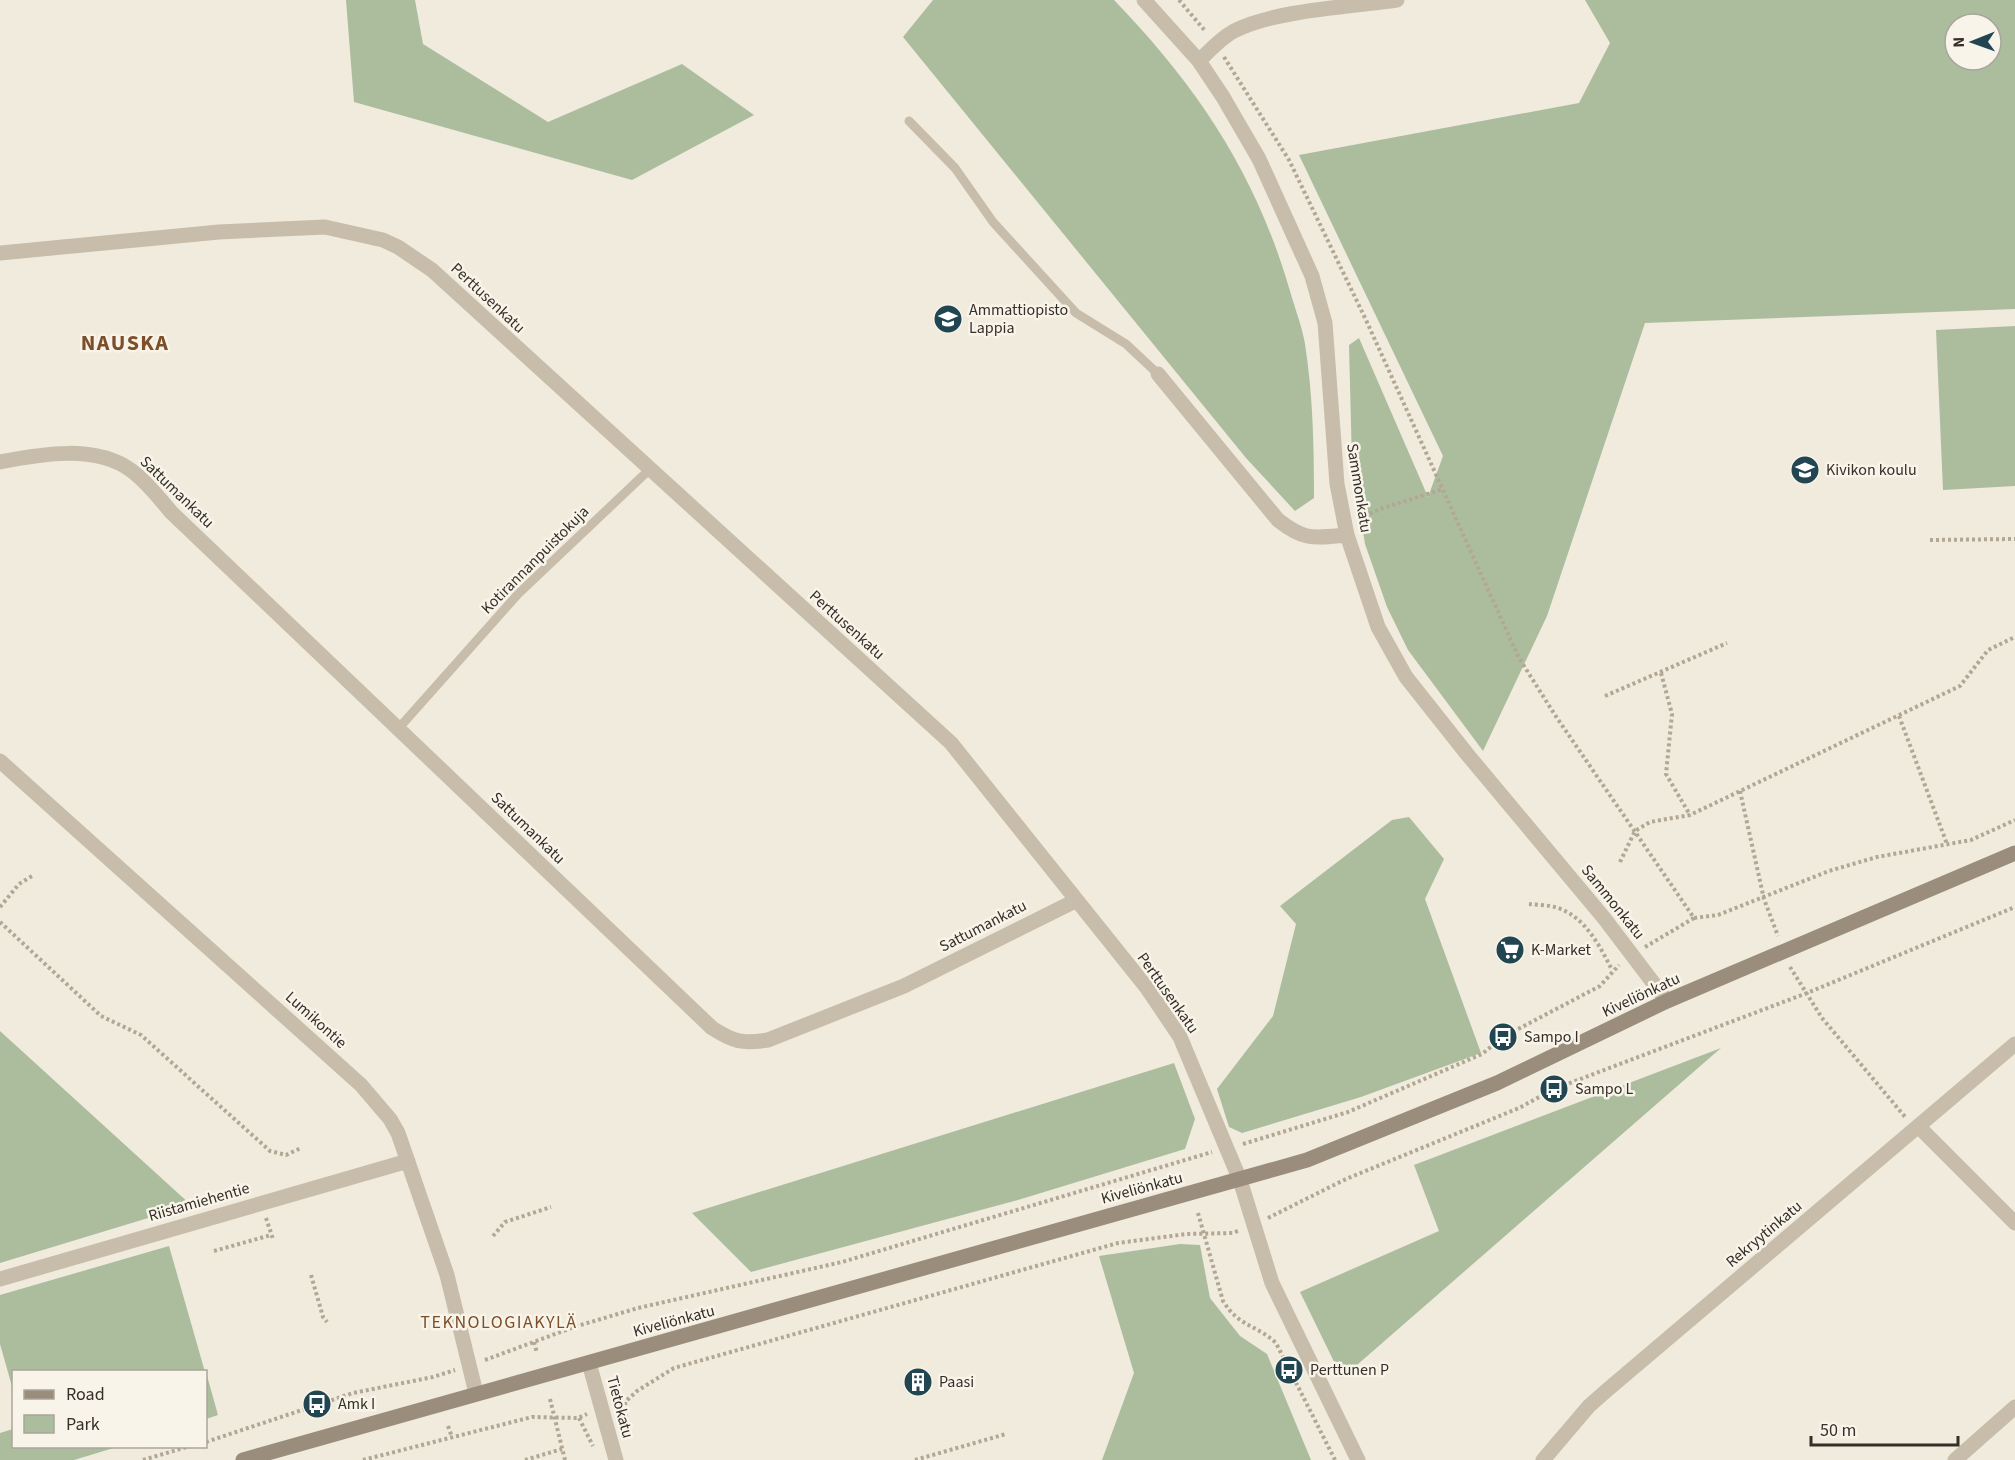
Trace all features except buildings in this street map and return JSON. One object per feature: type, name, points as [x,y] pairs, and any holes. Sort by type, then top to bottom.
[{"type":"main road","name":"Kiveliönkatu","points":[[243,1460],[1307,1160],[1487,1087],[1667,1001],[2015,853]]},
{"type":"street","name":"Sammonkatu","points":[[1144,0],[1199,61],[1259,159],[1312,276],[1325,322],[1337,484],[1346,531],[1378,627],[1406,677],[1632,954],[1667,1001]]},
{"type":"street","points":[[1199,61],[1233,31],[1289,15],[1397,0]]},
{"type":"street","name":"Perttusenkatu","points":[[0,253],[219,232],[300,227],[346,230],[383,240],[404,250],[432,270],[951,743],[1075,901],[1147,988],[1180,1037],[1240,1180],[1272,1283],[1358,1460]]},
{"type":"street","points":[[1158,374],[1278,520],[1297,534],[1315,538],[1346,531]]},
{"type":"street","name":"Sattumankatu","points":[[0,462],[52,455],[86,454],[105,457],[130,469],[171,512],[712,1028],[733,1041],[747,1043],[768,1040],[894,990],[1075,901]]},
{"type":"street","name":"Lumikontie","points":[[0,761],[362,1085],[390,1119],[408,1161],[447,1275],[476,1393]]},
{"type":"street","name":"Rekryytinkatu","points":[[1544,1460],[1589,1406],[1918,1129],[2015,1044]]},
{"type":"street","points":[[1918,1129],[2015,1223]]},
{"type":"street","name":"Riistamiehentie","points":[[0,1279],[408,1161]]},
{"type":"street","name":"Tietokatu","points":[[589,1363],[616,1460]]},
{"type":"street","points":[[1955,1460],[2015,1407]]},
{"type":"lane","points":[[909,121],[954,168],[993,222],[1076,313],[1126,344],[1158,374]]},
{"type":"lane","name":"Kotirannanpuistokuja","points":[[398,729],[518,594],[650,469]]},
{"type":"path","points":[[1179,0],[1216,44],[1289,160],[1366,320],[1520,658],[1555,715],[1694,918]]},
{"type":"path","points":[[1346,531],[1380,508],[1443,489]]},
{"type":"path","points":[[1930,540],[2015,539]]},
{"type":"path","points":[[1620,862],[1635,831],[1650,822],[1690,815],[1960,686],[1988,650],[2015,636]]},
{"type":"path","points":[[1605,696],[1727,643]]},
{"type":"path","points":[[1661,673],[1672,714],[1666,774],[1690,815]]},
{"type":"path","points":[[1899,716],[1947,844]]},
{"type":"path","points":[[1740,791],[1764,899],[1778,936]]},
{"type":"path","points":[[1244,1143],[1348,1112],[1482,1054],[1503,1037],[1600,986],[1612,970],[1632,954],[1694,918],[1718,915],[1764,899],[1829,871],[1867,860],[1971,840],[2015,820]]},
{"type":"path","points":[[0,907],[19,884],[32,876]]},
{"type":"path","points":[[1529,904],[1557,908],[1581,922],[1598,942],[1612,970]]},
{"type":"path","points":[[1279,1213],[1346,1179],[1518,1108],[1554,1089],[1806,993],[2015,907]]},
{"type":"path","points":[[0,922],[101,1016],[141,1035],[270,1151],[286,1155],[301,1148]]},
{"type":"path","points":[[1788,964],[1829,1026],[1918,1129]]},
{"type":"path","points":[[489,1359],[534,1341],[638,1308],[852,1259],[1201,1155]]},
{"type":"path","points":[[493,1236],[505,1222],[551,1207]]},
{"type":"path","points":[[1198,1213],[1223,1301],[1230,1312],[1243,1323],[1269,1336],[1276,1343],[1335,1460]]},
{"type":"path","points":[[627,1436],[625,1402],[674,1368],[1118,1243],[1233,1233]]},
{"type":"path","points":[[214,1251],[271,1235]]},
{"type":"path","points":[[311,1275],[323,1317],[327,1323]]},
{"type":"path","points":[[534,1341],[537,1353]]},
{"type":"path","points":[[207,1442],[353,1393],[452,1371]]},
{"type":"path","points":[[550,1399],[565,1460]]},
{"type":"path","points":[[363,1460],[532,1417],[578,1418],[598,1455]]},
{"type":"path","points":[[448,1426],[452,1437]]},
{"type":"path","points":[[915,1460],[1006,1434]]},
{"type":"path","points":[[143,1460],[183,1448]]},
{"type":"path","points":[[525,1460],[562,1449]]},
{"type":"green space","points":[[346,0],[415,0],[423,44],[548,122],[682,64],[754,115],[632,180],[354,102]]},
{"type":"green space","points":[[933,0],[1114,0],[1198,99],[1242,170],[1260,208],[1276,248],[1300,324],[1310,382],[1314,498],[1295,511],[1246,458],[903,37]]},
{"type":"green space","points":[[1585,0],[2015,0],[2015,309],[1645,323],[1547,616],[1483,751],[1408,650],[1387,607],[1365,544],[1352,464],[1349,345],[1359,338],[1428,497],[1443,456],[1299,155],[1579,103],[1610,43]]},
{"type":"green space","points":[[2015,326],[2015,486],[1943,490],[1936,330]]},
{"type":"green space","points":[[1409,817],[1444,859],[1425,899],[1481,1053],[1361,1097],[1242,1133],[1229,1127],[1217,1089],[1273,1016],[1296,924],[1280,906],[1392,820]]},
{"type":"green space","points":[[0,1031],[191,1205],[0,1263]]},
{"type":"green space","points":[[1721,1048],[1342,1378],[1300,1292],[1439,1231],[1414,1165]]},
{"type":"green space","points":[[1174,1063],[1195,1119],[1185,1149],[1018,1200],[751,1272],[692,1213]]},
{"type":"green space","points":[[1180,1244],[1200,1245],[1210,1298],[1240,1336],[1267,1354],[1311,1460],[1102,1460],[1134,1373],[1099,1256]]},
{"type":"green space","points":[[169,1246],[204,1370],[12,1370],[12,1386],[0,1344],[0,1295]]},
{"type":"green space","points":[[207,1376],[218,1415],[207,1419]]},
{"type":"green space","points":[[12,1429],[12,1448],[114,1448],[74,1460],[0,1460],[0,1433]]},
{"type":"place","name":"Ammattiopisto Lappia","points":[[948,319]]},
{"type":"place","name":"Kivikon koulu","points":[[1805,470]]},
{"type":"place","name":"K-Market","points":[[1510,950]]},
{"type":"place","name":"Sampo I","points":[[1503,1037]]},
{"type":"place","name":"Sampo L","points":[[1554,1089]]},
{"type":"place","name":"Perttunen P","points":[[1289,1370]]},
{"type":"place","name":"Paasi","points":[[918,1382]]},
{"type":"place","name":"Amk I","points":[[317,1404]]},
{"type":"district","name":"NAUSKA","points":[[125,343]]},
{"type":"district","name":"TEKNOLOGIAKYLÄ","points":[[499,1322]]}]
